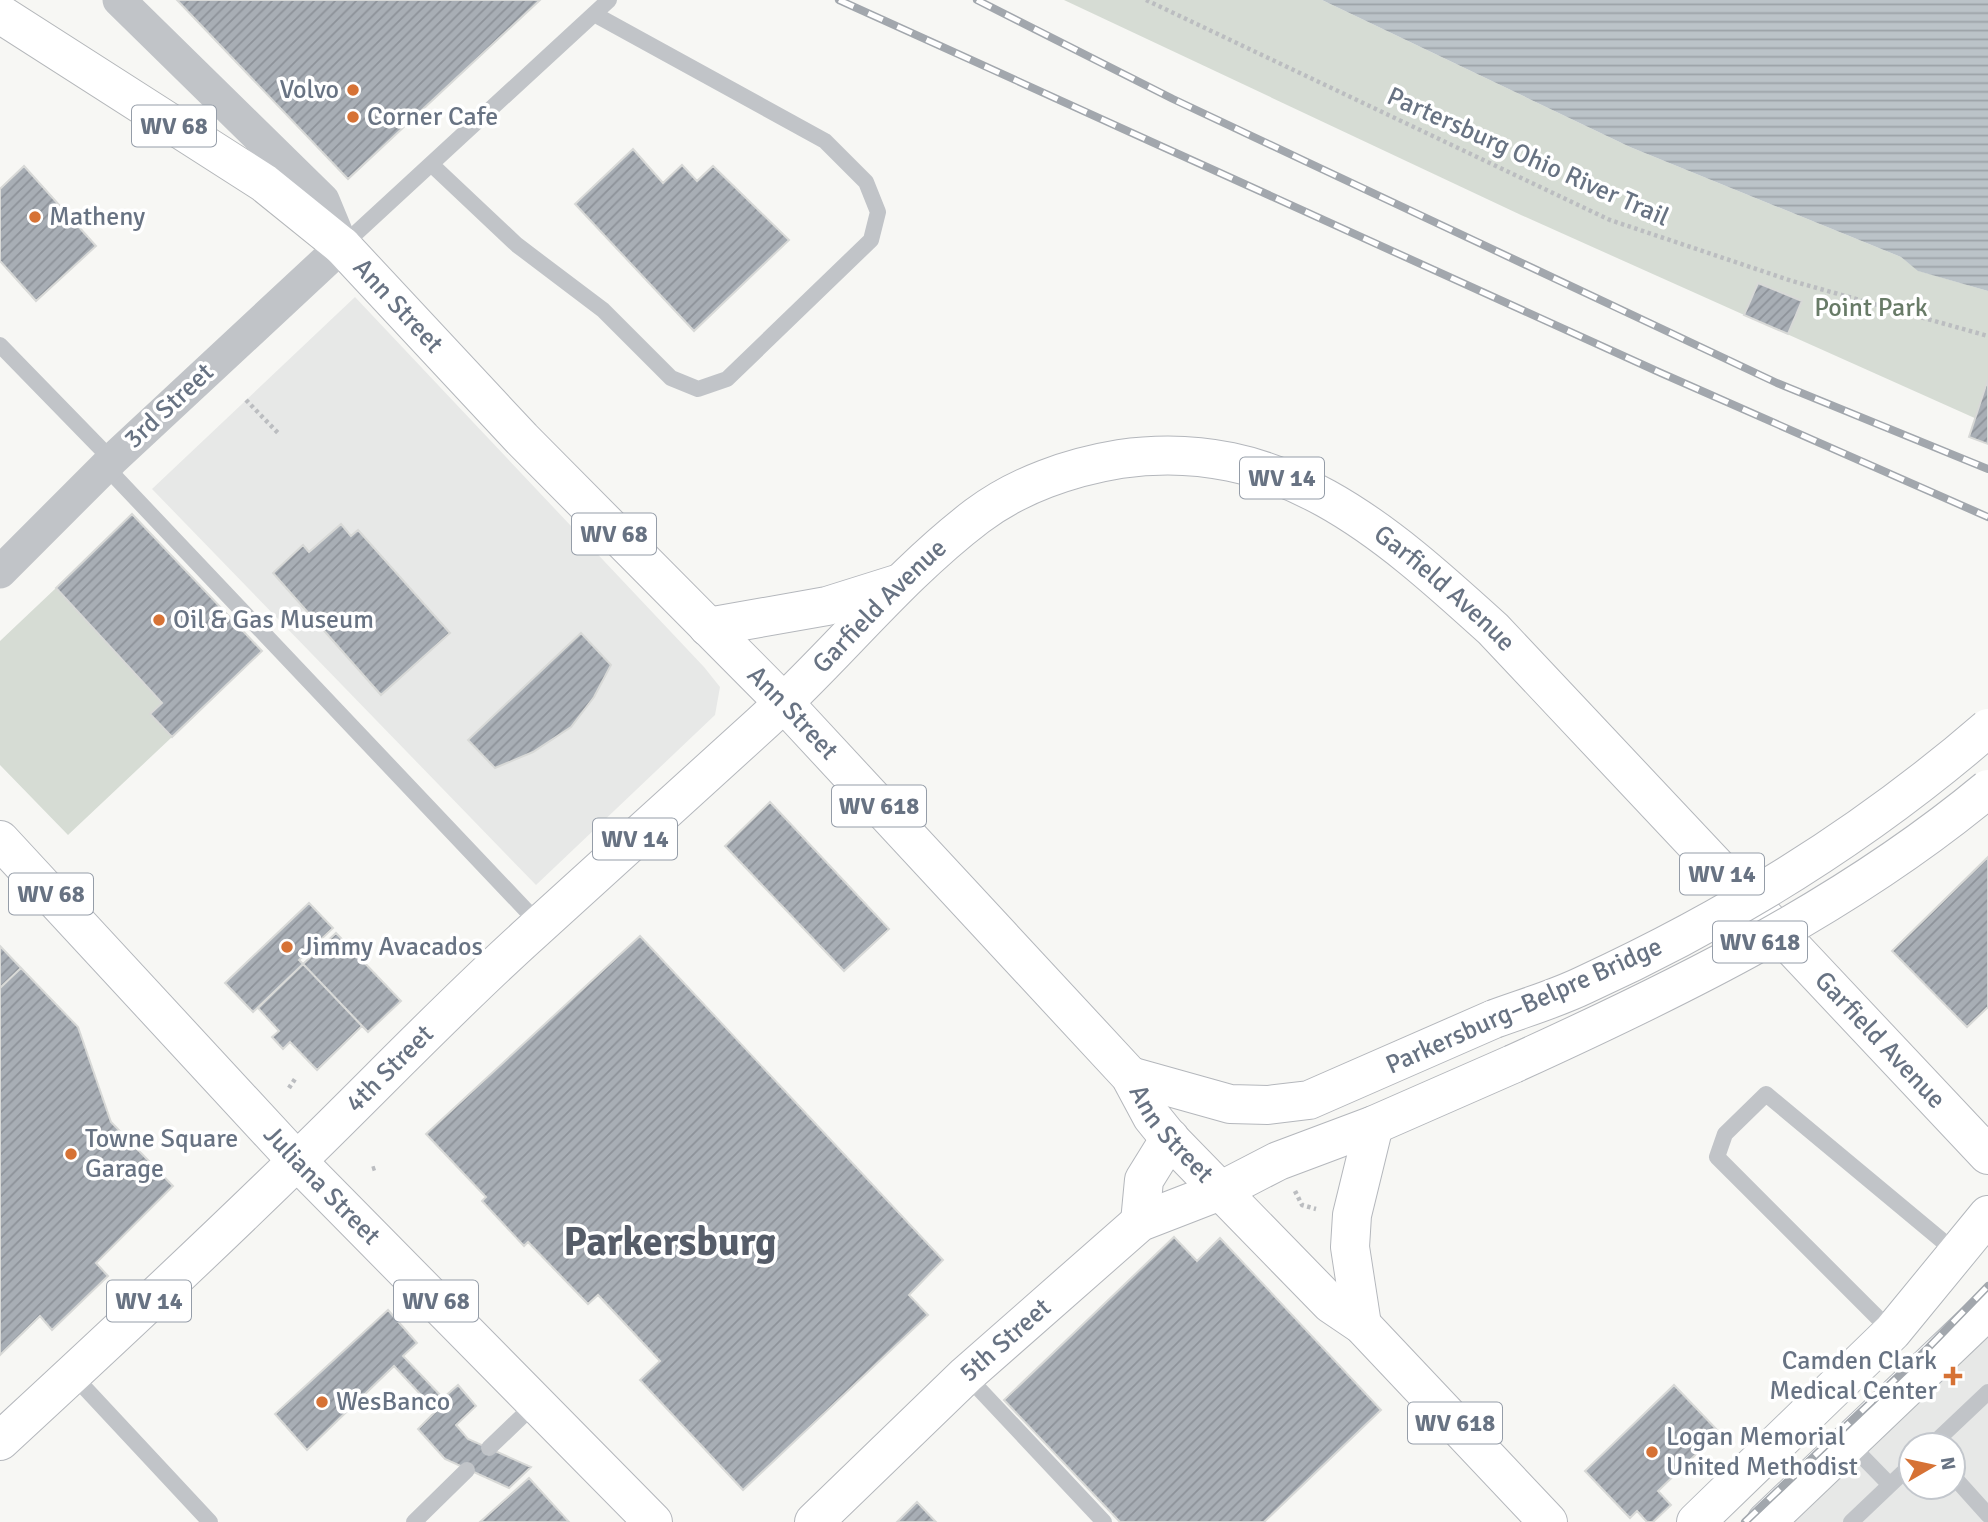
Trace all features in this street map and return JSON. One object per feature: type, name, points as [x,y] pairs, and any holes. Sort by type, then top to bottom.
[{"type":"main road","name":"WV 68","points":[[0,14],[264,183],[342,246]]},
{"type":"main road","name":"Ann Street","points":[[342,246],[522,439],[784,703],[1130,1076],[1152,1117],[1220,1191],[1331,1304],[1362,1325],[1548,1522]]},
{"type":"main road","name":"Garfield Avenue","points":[[784,703],[905,581],[980,513],[1021,489],[1055,475],[1117,460],[1160,455],[1201,458],[1287,479],[1324,495],[1368,522],[1493,629],[1988,1155]]},
{"type":"main road","points":[[708,627],[828,606],[905,581]]},
{"type":"main road","name":"4th Street","points":[[0,1441],[297,1161],[540,925],[784,703]]},
{"type":"main road","name":"Parkersburg–Belpre Bridge","points":[[1130,1076],[1230,1104],[1268,1105],[1310,1100],[1494,1019],[1583,986],[1774,886],[1923,783],[1988,728]]},
{"type":"main road","name":"Parkersburg–Belpre Bridge","points":[[1220,1191],[1278,1161],[1374,1125],[1513,1064],[1706,972],[1806,916],[1904,855],[1988,789]]},
{"type":"main road","name":"Juliana Street","points":[[0,840],[297,1161],[653,1522]]},
{"type":"main road","points":[[1362,1325],[1350,1247],[1352,1215],[1374,1125]]},
{"type":"main road","points":[[1140,1223],[1144,1180],[1170,1138]]},
{"type":"main road","name":"5th Street","points":[[814,1522],[966,1375],[1140,1223],[1220,1191]]},
{"type":"main road","points":[[1696,1522],[1892,1332],[1988,1215]]},
{"type":"main road","points":[[1766,1522],[1988,1310]]},
{"type":"street","name":"Ann Street","points":[[119,0],[323,200],[342,246]]},
{"type":"street","name":"3rd Street","points":[[0,572],[108,463],[342,246]]},
{"type":"lane","points":[[342,246],[609,0]]},
{"type":"lane","points":[[431,164],[517,245],[603,310],[671,378],[698,389],[727,379],[871,240],[878,212],[866,182],[825,141],[594,14]]},
{"type":"lane","points":[[0,345],[540,925]]},
{"type":"lane","points":[[1892,1332],[1717,1157],[1725,1134],[1766,1094],[1957,1253]]},
{"type":"lane","points":[[71,1373],[210,1522]]},
{"type":"lane","points":[[966,1375],[1104,1522]]},
{"type":"lane","points":[[1947,1431],[1988,1392]]},
{"type":"lane","points":[[489,1448],[536,1403]]},
{"type":"lane","points":[[1849,1443],[1890,1485]]},
{"type":"lane","points":[[414,1522],[467,1470]]},
{"type":"lane","points":[[1852,1522],[1897,1478]]},
{"type":"lane","points":[[1967,1492],[1988,1515]]},
{"type":"path","name":"Partersburg Ohio River Trail","points":[[1146,0],[1610,220],[1792,281],[1988,336]]},
{"type":"path","points":[[246,400],[279,434]]},
{"type":"path","points":[[289,1088],[295,1079]]},
{"type":"path","points":[[1293,1188],[1302,1205],[1323,1211]]},
{"type":"shaded area","points":[[1322,0],[1988,0],[1988,291],[1918,271],[1901,257],[1630,147]]},
{"type":"shaded area","points":[[355,297],[720,687],[715,715],[536,885],[152,489]]},
{"type":"shaded area","name":"Camden Clark Medical Center","points":[[1988,1310],[1988,1522],[1766,1522]]},
{"type":"green space","name":"Point Park","points":[[1064,0],[1322,0],[1630,147],[1901,257],[1919,271],[1988,291],[1988,424],[1521,215]]},
{"type":"green space","points":[[56,588],[162,703],[172,737],[68,835],[0,765],[0,641]]},
{"type":"building","name":"Volvo","points":[[177,0],[540,0],[348,179]]},
{"type":"building","points":[[633,149],[663,183],[682,165],[697,181],[713,166],[789,240],[694,331],[575,204]]},
{"type":"building","name":"Matheny","points":[[24,166],[96,246],[36,301],[0,261],[0,189]]},
{"type":"building","points":[[1758,283],[1802,301],[1788,334],[1744,315]]},
{"type":"building","points":[[1988,379],[1988,444],[1969,437]]},
{"type":"building","name":"Oil & Gas Museum","points":[[132,514],[262,651],[172,737],[150,714],[162,703],[56,588]]},
{"type":"building","points":[[341,524],[351,536],[358,530],[450,633],[381,695],[273,573],[303,545],[309,552]]},
{"type":"building","points":[[581,633],[611,665],[594,697],[571,727],[533,752],[495,768],[468,740]]},
{"type":"building","points":[[770,802],[889,929],[844,971],[725,846]]},
{"type":"building","points":[[1988,857],[1988,1007],[1967,1027],[1892,951]]},
{"type":"building","name":"Jimmy Avacados","points":[[309,903],[333,928],[299,960],[303,964],[253,1012],[225,983]]},
{"type":"building","points":[[336,933],[401,1001],[368,1032],[303,964]]},
{"type":"building","points":[[640,936],[943,1260],[909,1295],[928,1315],[743,1490],[640,1380],[660,1361],[598,1295],[588,1304],[528,1242],[524,1246],[482,1201],[486,1197],[426,1134]]},
{"type":"building","points":[[0,946],[21,968],[0,988]]},
{"type":"building","points":[[303,964],[362,1026],[317,1070],[290,1042],[283,1049],[272,1037],[279,1031],[258,1008]]},
{"type":"building","name":"Towne Square Garage","points":[[21,968],[78,1027],[111,1122],[173,1186],[96,1263],[108,1276],[52,1330],[40,1316],[0,1355],[0,988]]},
{"type":"building","points":[[1174,1237],[1197,1261],[1220,1238],[1381,1410],[1264,1522],[1120,1522],[1004,1400]]},
{"type":"building","name":"WesBanco","points":[[388,1310],[417,1343],[403,1356],[443,1398],[458,1385],[476,1406],[456,1425],[468,1439],[531,1467],[509,1488],[445,1459],[418,1429],[436,1411],[394,1366],[307,1450],[275,1414]]},
{"type":"building","name":"Logan Memorial United Methodist","points":[[1674,1385],[1719,1432],[1658,1491],[1671,1505],[1653,1522],[1647,1522],[1637,1511],[1630,1518],[1585,1471]]},
{"type":"building","points":[[529,1478],[569,1522],[480,1522]]},
{"type":"building","points":[[917,1502],[936,1522],[897,1522]]},
{"type":"railway","points":[[839,0],[1661,373],[1988,517]]},
{"type":"railway","points":[[977,0],[1173,99],[1777,383],[1988,469]]},
{"type":"railway","points":[[1745,1522],[1926,1350],[1988,1286]]},
{"type":"place","name":"Volvo","points":[[353,90]]},
{"type":"place","name":"Corner Cafe","points":[[353,117]]},
{"type":"place","name":"Matheny","points":[[35,217]]},
{"type":"place","name":"Oil & Gas Museum","points":[[159,620]]},
{"type":"place","name":"Jimmy Avacados","points":[[287,947]]},
{"type":"place","name":"Towne Square Garage","points":[[71,1154]]},
{"type":"place","name":"Camden Clark Medical Center","points":[[1953,1376]]},
{"type":"place","name":"WesBanco","points":[[322,1402]]},
{"type":"place","name":"Logan Memorial United Methodist","points":[[1652,1452]]},
{"type":"district","name":"Parkersburg","points":[[670,1242]]}]
